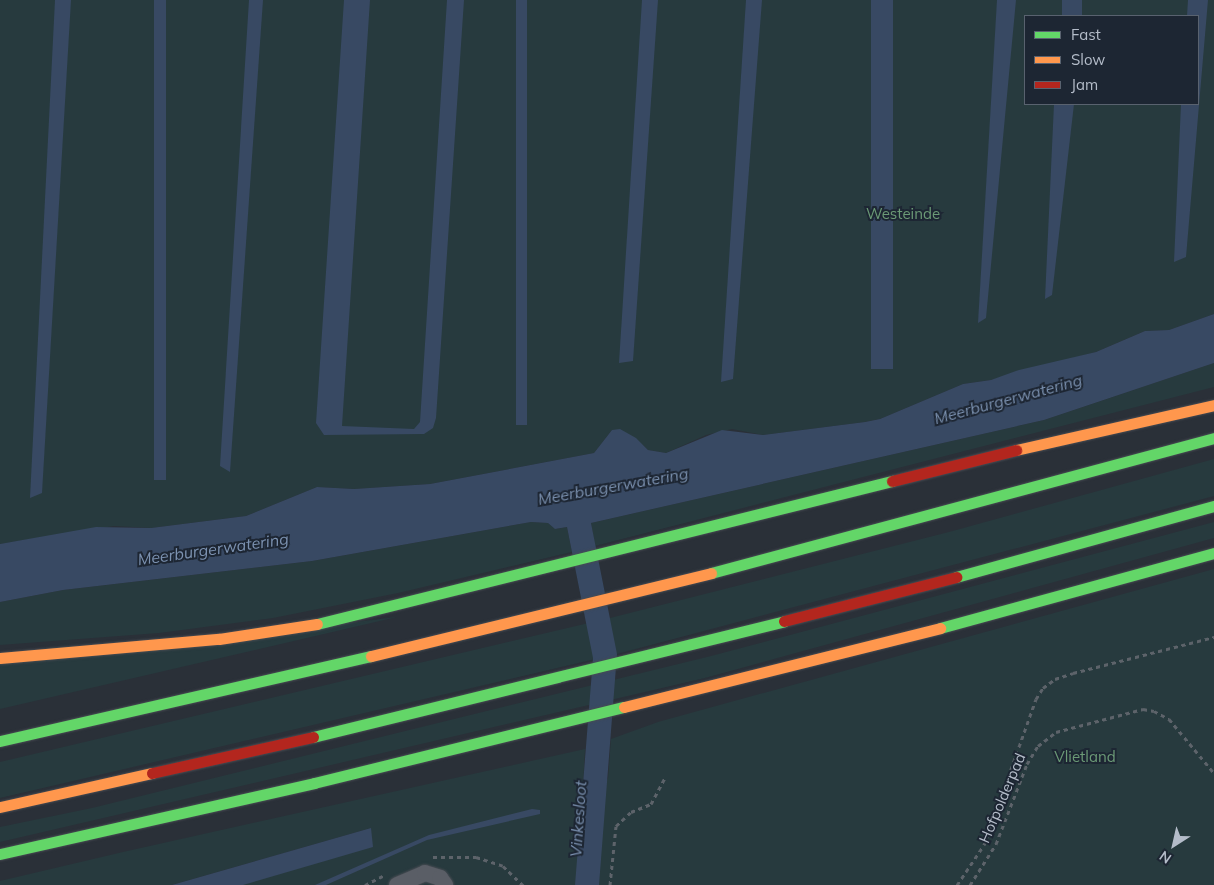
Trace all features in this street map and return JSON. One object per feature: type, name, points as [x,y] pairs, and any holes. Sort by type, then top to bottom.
[{"type":"highway","points":[[0,658],[219,639],[321,623],[999,454],[1214,405]]},
{"type":"highway","points":[[0,741],[552,614],[1214,438]]},
{"type":"highway","points":[[0,807],[305,739],[645,658],[1021,560],[1214,506]]},
{"type":"highway","points":[[1,854],[324,780],[840,654],[1214,553]]},
{"type":"street","points":[[397,885],[425,873],[440,878],[444,885]]},
{"type":"path","points":[[957,885],[984,846],[1036,699],[1043,688],[1055,679],[1073,673],[1214,637]]},
{"type":"path","name":"Hofpolderpad","points":[[970,885],[996,844],[1026,764],[1038,746],[1056,732],[1143,709],[1154,711],[1169,719],[1214,773]]},
{"type":"path","points":[[610,885],[616,826],[631,812],[651,804],[664,778]]},
{"type":"green space","name":"Westeinde","points":[[0,0],[1214,0],[1214,314],[1169,330],[1145,331],[1096,352],[991,380],[963,384],[880,419],[865,422],[763,435],[732,429],[706,435],[666,453],[648,450],[643,445],[612,430],[594,453],[430,484],[354,489],[317,487],[246,516],[151,528],[114,526],[0,544]]},
{"type":"green space","points":[[1214,363],[1214,387],[595,546],[591,523],[1044,420]]},
{"type":"green space","points":[[1214,459],[1214,496],[617,654],[0,798],[0,762],[610,618],[949,532]]},
{"type":"green space","points":[[531,522],[548,523],[556,529],[567,527],[572,552],[398,593],[273,618],[159,633],[0,645],[0,602],[63,590],[312,561]]},
{"type":"green space","points":[[1214,522],[1214,538],[705,678],[0,842],[0,827],[92,808],[711,656]]},
{"type":"green space","name":"Vlietland","points":[[1214,569],[1214,885],[208,885],[371,828],[172,885],[0,885],[0,881],[123,852],[585,749],[583,787],[608,779],[611,739],[658,722]]},
{"type":"green space","points":[[397,617],[0,709],[0,664]]},
{"type":"water","points":[[55,0],[71,0],[42,493],[30,498]]},
{"type":"water","points":[[154,0],[166,0],[166,480],[154,480]]},
{"type":"water","points":[[249,0],[263,0],[230,472],[220,466]]},
{"type":"water","points":[[344,0],[370,0],[342,426],[414,429],[420,422],[447,0],[464,0],[436,418],[433,428],[424,434],[324,435],[316,423]]},
{"type":"water","points":[[516,0],[527,0],[527,425],[516,425]]},
{"type":"water","points":[[642,0],[658,0],[633,361],[619,363]]},
{"type":"water","points":[[746,0],[762,0],[733,379],[721,382]]},
{"type":"water","points":[[871,0],[893,0],[893,369],[871,369]]},
{"type":"water","points":[[997,0],[1016,0],[986,318],[978,323]]},
{"type":"water","points":[[1062,0],[1082,0],[1082,15],[1062,15]]},
{"type":"water","points":[[1188,0],[1208,0],[1186,257],[1174,262],[1181,105],[1199,105],[1199,15],[1187,15]]},
{"type":"water","points":[[1054,105],[1074,105],[1052,295],[1045,299]]},
{"type":"water","name":"Meerburgerwatering","points":[[1214,314],[1214,363],[1044,420],[591,523],[617,654],[599,885],[575,885],[593,658],[567,527],[555,529],[548,523],[531,522],[312,561],[63,590],[0,602],[0,544],[96,527],[151,528],[246,516],[317,487],[354,489],[430,484],[594,453],[612,430],[620,429],[636,438],[648,450],[666,453],[722,430],[763,435],[865,422],[880,419],[963,384],[991,380],[1019,370],[1096,352],[1145,331],[1169,330]]},
{"type":"water","points":[[532,809],[540,810],[540,814],[427,840],[326,885],[315,885],[429,835]]},
{"type":"water","points":[[371,828],[373,847],[243,885],[172,885]]},
{"type":"traffic: fast","points":[[711,573],[1214,438]]},
{"type":"traffic: fast","points":[[317,624],[892,481]]},
{"type":"traffic: fast","points":[[956,577],[1214,506]]},
{"type":"traffic: fast","points":[[940,628],[1214,553]]},
{"type":"traffic: fast","points":[[313,737],[784,621]]},
{"type":"traffic: fast","points":[[0,741],[371,656]]},
{"type":"traffic: fast","points":[[0,854],[314,783],[624,707]]},
{"type":"traffic: slow","points":[[1016,450],[1214,405]]},
{"type":"traffic: slow","points":[[371,656],[711,573]]},
{"type":"traffic: slow","points":[[0,658],[219,639],[317,624]]},
{"type":"traffic: slow","points":[[624,707],[940,628]]},
{"type":"traffic: slow","points":[[0,807],[152,773]]},
{"type":"traffic: jam","points":[[892,481],[1016,450]]},
{"type":"traffic: jam","points":[[784,621],[956,577]]},
{"type":"traffic: jam","points":[[152,773],[313,737]]},
{"type":"water label","name":"Vinkesloot","points":[[578,819]]}]
